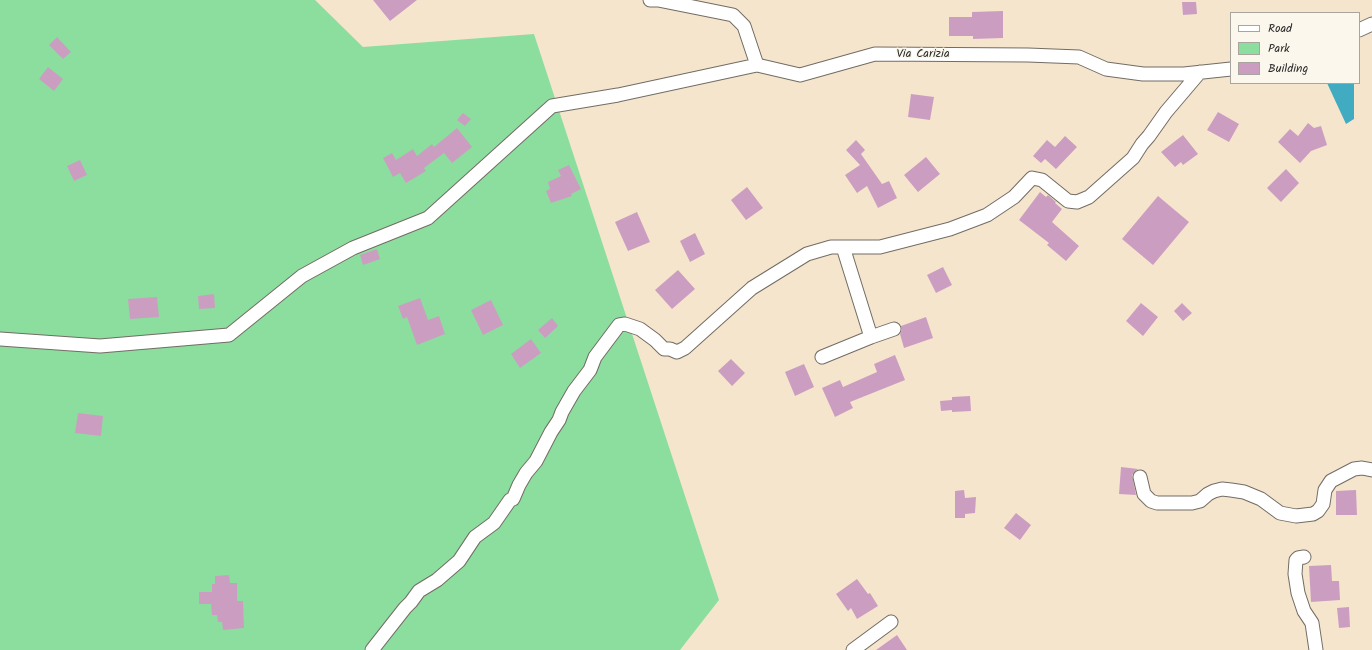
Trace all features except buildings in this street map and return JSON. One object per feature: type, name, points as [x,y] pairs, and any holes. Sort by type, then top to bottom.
[{"type":"street","points":[[0,339],[100,346],[229,335],[302,276],[354,248],[428,218],[552,106],[618,95],[757,65],[744,26],[733,15],[658,0],[650,0]]},
{"type":"street","points":[[1360,30],[1372,24]]},
{"type":"street","name":"Via Carizia","points":[[757,65],[800,75],[875,54],[1028,55],[1079,57],[1106,69],[1143,74],[1184,74],[1230,69]]},
{"type":"street","points":[[372,650],[419,591],[437,580],[459,560],[475,537],[494,523],[510,500],[514,499],[524,477],[536,461],[574,391],[590,370],[595,357],[619,325],[625,324],[640,329],[664,349],[670,349],[677,352],[685,348],[701,335],[752,288],[807,254],[832,247],[880,247],[950,230],[987,215],[1014,198],[1032,178],[1042,180],[1068,202],[1077,202],[1089,197],[1133,158],[1166,112],[1200,72]]},
{"type":"street","points":[[843,247],[871,337]]},
{"type":"street","points":[[822,357],[894,329]]},
{"type":"street","points":[[1140,477],[1144,494],[1151,501],[1158,503],[1192,503],[1200,501],[1214,491],[1222,489],[1244,492],[1261,500],[1280,513],[1296,516],[1313,514],[1318,511],[1322,504],[1325,490],[1331,481],[1354,469],[1362,468],[1372,470]]},
{"type":"street","points":[[1304,557],[1296,560],[1295,574],[1298,593],[1304,610],[1312,623],[1316,650]]},
{"type":"street","points":[[853,650],[892,622]]},
{"type":"green space","points":[[0,0],[315,0],[363,47],[534,34],[719,600],[680,650],[0,650]]},
{"type":"water","points":[[1327,84],[1354,84],[1354,119],[1346,124]]}]
